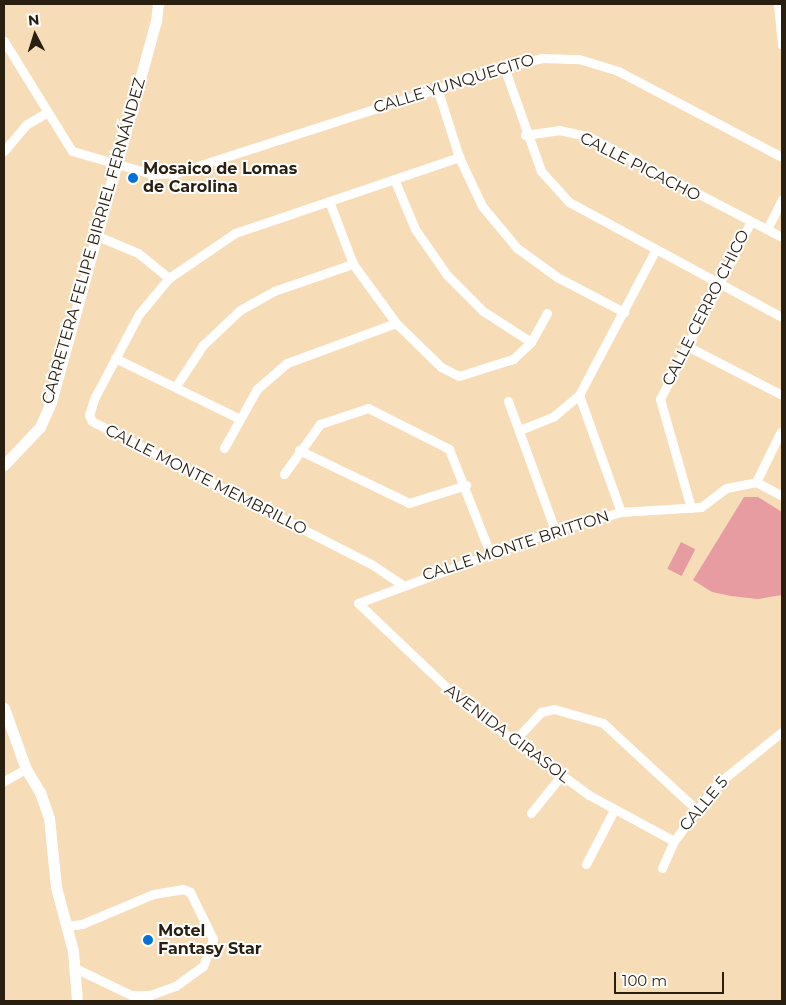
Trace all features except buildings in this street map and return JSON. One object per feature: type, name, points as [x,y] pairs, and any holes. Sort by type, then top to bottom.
[{"type":"street","name":"CARRETERA FELIPE BIRRIEL FERNÁNDEZ","points":[[4,465],[40,427],[50,402],[114,166],[156,22],[158,4]]},
{"type":"street","points":[[778,4],[782,45]]},
{"type":"street","name":"CALLE YUNQUECITO","points":[[4,41],[46,113],[72,151],[114,166],[152,174],[176,173],[504,66],[542,58],[580,59],[618,70],[782,157]]},
{"type":"street","points":[[504,66],[525,135],[541,171],[569,202],[782,317]]},
{"type":"street","points":[[437,88],[459,157],[482,206],[517,248],[557,277],[624,312]]},
{"type":"street","points":[[4,151],[27,124],[46,113]]},
{"type":"street","name":"CALLE PICACHO","points":[[525,135],[559,130],[587,136],[750,223],[782,237]]},
{"type":"street","name":"CALLE MONTE MEMBRILLO","points":[[401,584],[371,564],[92,421],[95,397],[139,314],[169,278],[235,233],[459,157]]},
{"type":"street","points":[[394,179],[415,228],[447,275],[483,311],[531,342]]},
{"type":"street","points":[[767,229],[782,200]]},
{"type":"street","points":[[328,201],[353,264],[396,323],[441,366],[459,376],[512,359],[531,342],[547,313]]},
{"type":"street","name":"CALLE CERRO CHICO","points":[[691,508],[660,399],[750,223]]},
{"type":"street","points":[[96,235],[138,253],[169,278]]},
{"type":"street","points":[[520,430],[554,416],[579,395],[656,250]]},
{"type":"street","points":[[176,386],[203,345],[240,310],[274,291],[353,264]]},
{"type":"street","points":[[224,448],[238,418],[257,389],[287,363],[396,323]]},
{"type":"street","points":[[687,346],[782,396]]},
{"type":"street","points":[[115,358],[176,386],[238,418]]},
{"type":"street","points":[[579,395],[621,512]]},
{"type":"street","points":[[508,401],[555,530]]},
{"type":"street","points":[[284,474],[299,450],[320,424],[368,408],[449,449],[466,485],[490,553]]},
{"type":"street","points":[[756,482],[780,433]]},
{"type":"street","points":[[299,450],[409,503],[466,485]]},
{"type":"street","points":[[691,508],[701,507],[726,488],[756,482],[782,496]]},
{"type":"street","name":"CALLE MONTE BRITTON","points":[[358,603],[401,584],[555,530],[621,512],[691,508]]},
{"type":"street","name":"AVENIDA GIRASOL","points":[[358,603],[463,703],[561,776],[614,810],[674,841]]},
{"type":"street","points":[[4,708],[26,769],[40,792],[50,818],[56,887],[74,968],[77,1001]]},
{"type":"street","points":[[515,740],[541,712],[554,709],[603,723],[697,810]]},
{"type":"street","name":"CALLE 5","points":[[662,868],[674,841],[717,784],[782,732]]},
{"type":"street","points":[[4,781],[26,769]]},
{"type":"street","points":[[531,812],[561,776]]},
{"type":"street","points":[[586,864],[614,810]]},
{"type":"street","points":[[66,926],[82,924],[152,894],[183,889],[195,899],[213,939],[203,966],[175,986],[150,995],[131,995],[74,968]]},
{"type":"shaded area","points":[[744,497],[758,497],[782,512],[782,595],[758,599],[731,596],[712,592],[693,580]]},
{"type":"shaded area","points":[[681,542],[695,549],[682,576],[667,569]]},
{"type":"place","name":"Mosaico de Lomas de Carolina","points":[[133,178]]},
{"type":"place","name":"Motel Fantasy Star","points":[[148,940]]}]
